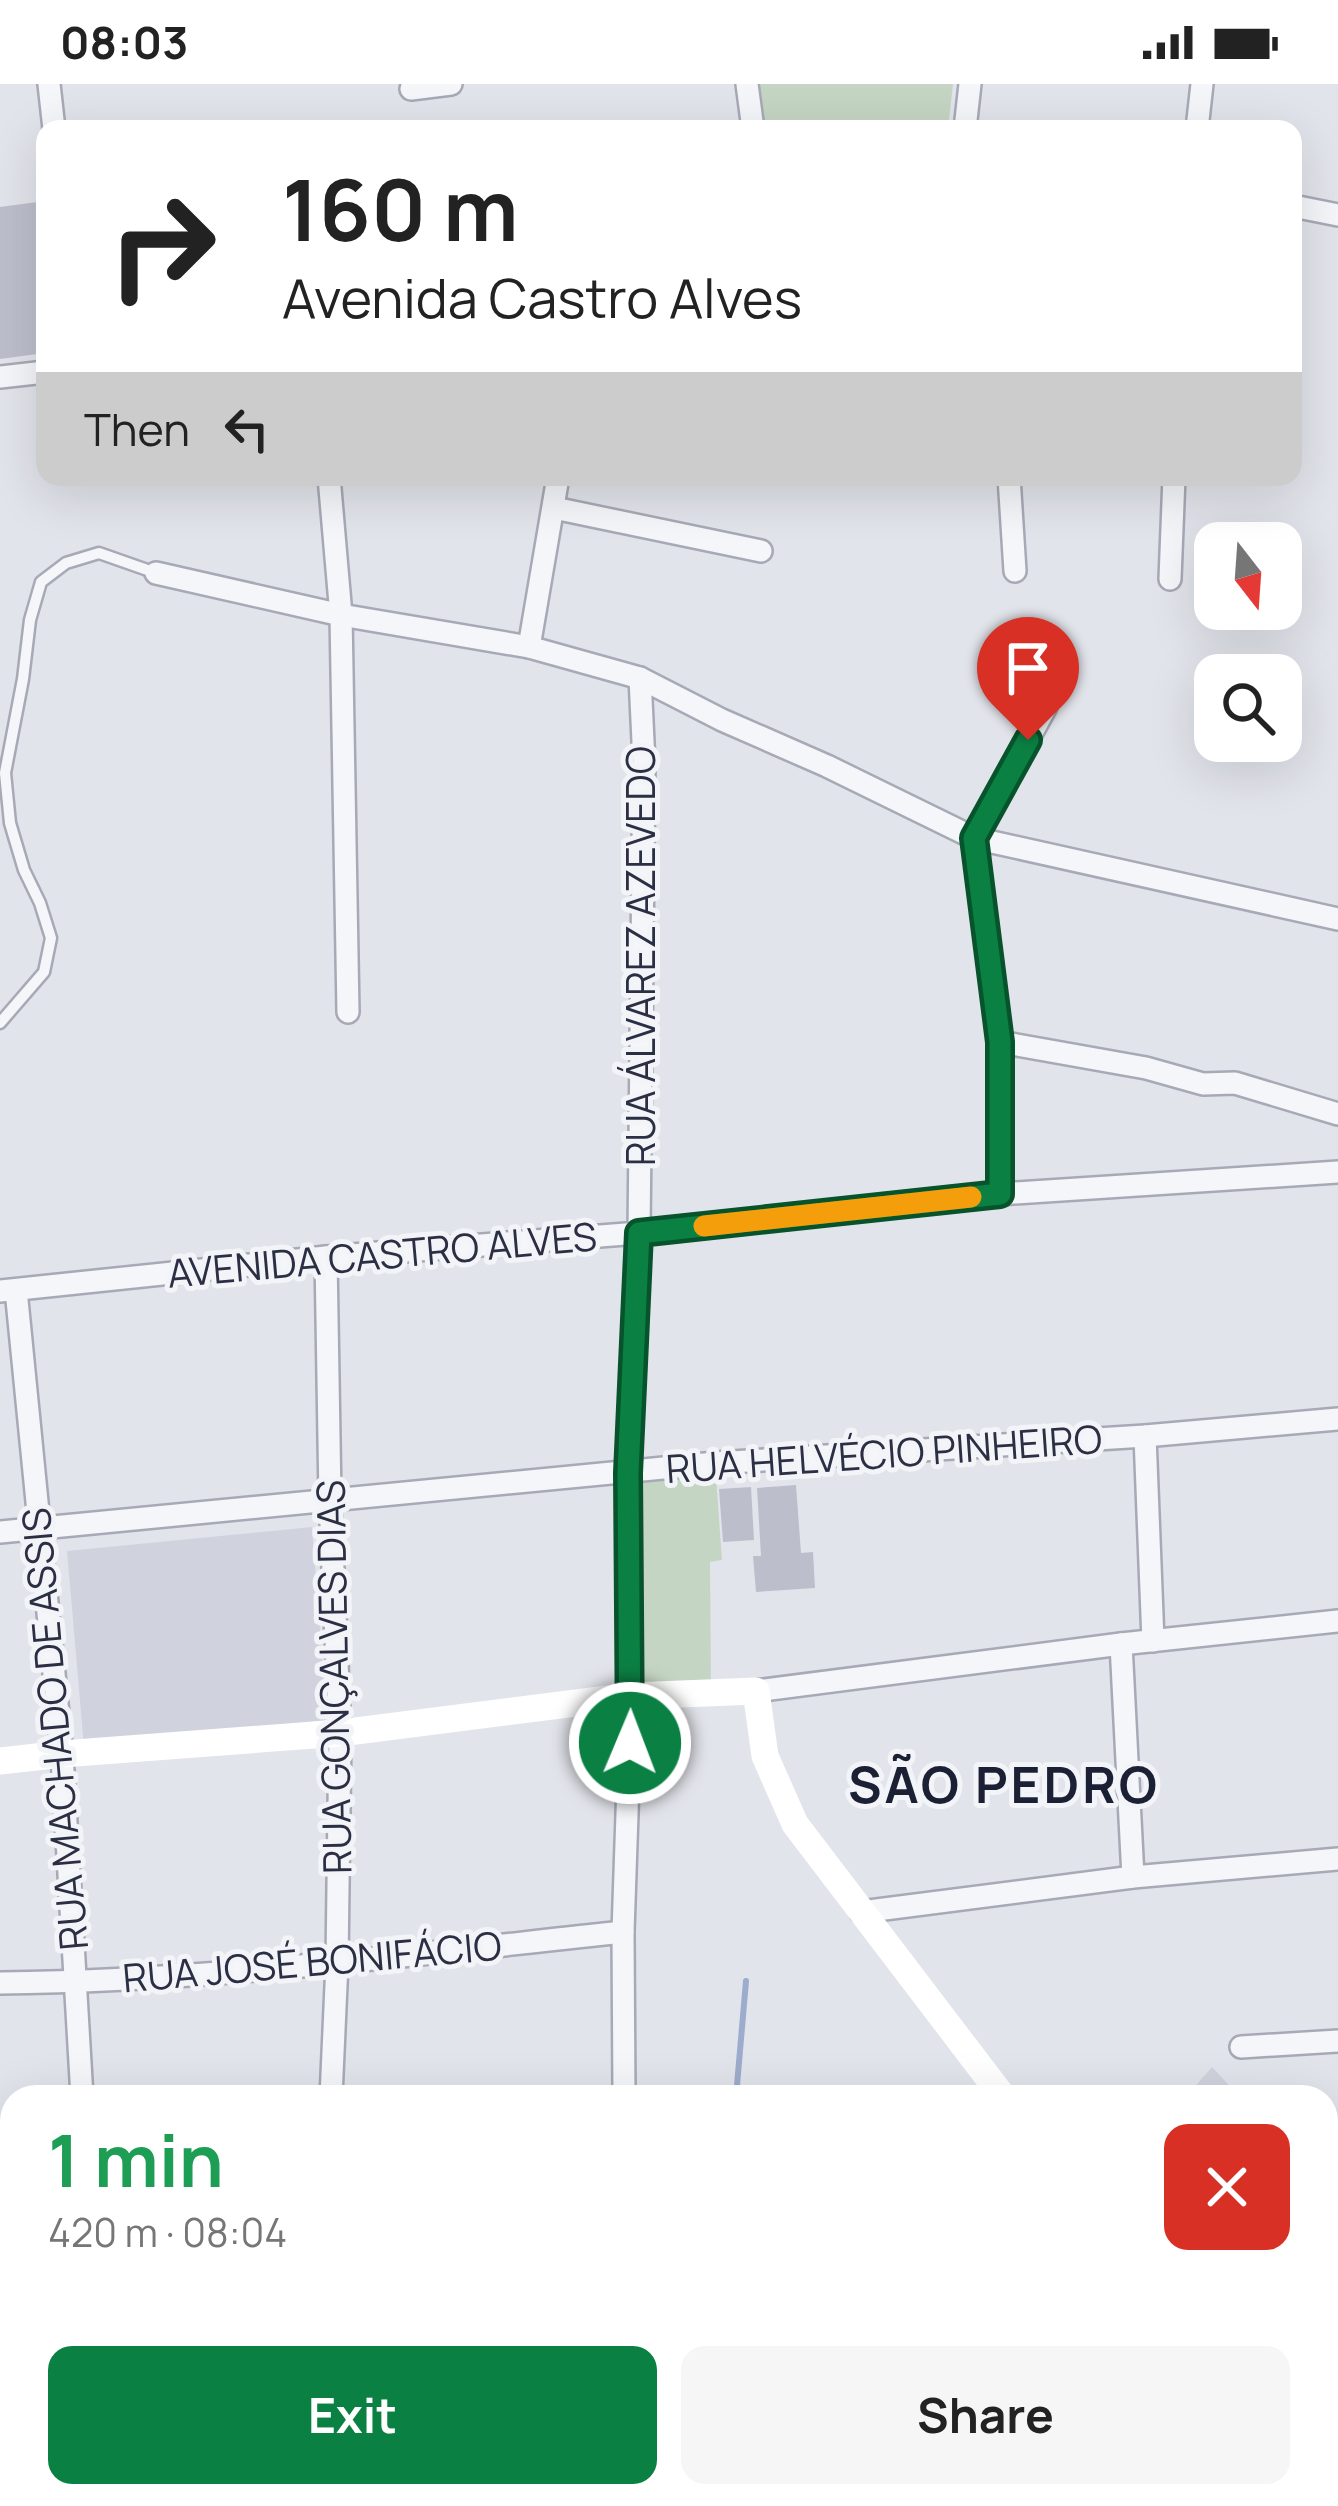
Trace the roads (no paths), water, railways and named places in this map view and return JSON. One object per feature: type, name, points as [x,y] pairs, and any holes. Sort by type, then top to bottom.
[{"type":"street","points":[[49,84],[53,120]]},
{"type":"street","points":[[411,89],[451,84]]},
{"type":"street","points":[[747,84],[752,120]]},
{"type":"street","points":[[965,120],[970,84]]},
{"type":"street","points":[[1198,120],[1202,84]]},
{"type":"street","points":[[1302,208],[1338,215]]},
{"type":"street","points":[[0,377],[36,374]]},
{"type":"street","points":[[330,486],[341,614],[348,1012]]},
{"type":"street","points":[[529,647],[557,486]]},
{"type":"street","points":[[1010,486],[1015,572]]},
{"type":"street","points":[[1169,579],[1174,486]]},
{"type":"street","points":[[554,508],[761,551]]},
{"type":"street","points":[[156,573],[341,614],[529,647],[640,678],[974,838],[1338,919]]},
{"type":"street","name":"RUA ÁLVAREZ AZEVEDO","points":[[624,2085],[623,1932],[631,1696],[628,1473],[639,1233],[644,763],[640,678]]},
{"type":"street","points":[[1000,1194],[1000,1042],[974,838],[1046,707]]},
{"type":"street","points":[[1000,1042],[1146,1068],[1203,1084],[1234,1083],[1338,1114]]},
{"type":"street","name":"AVENIDA CASTRO ALVES","points":[[8,1290],[326,1257],[639,1233],[1000,1194],[1338,1172]]},
{"type":"street","name":"RUA GONÇALVES DIAS","points":[[326,1257],[340,1733],[332,2085]]},
{"type":"street","name":"RUA MACHADO DE ASSIS","points":[[8,1290],[40,1529],[62,1754],[81,2085]]},
{"type":"street","name":"RUA HELVÉCIO PINHEIRO","points":[[0,1532],[715,1463],[1338,1419]]},
{"type":"street","points":[[1145,1436],[1153,1640]]},
{"type":"street","points":[[0,1762],[340,1733],[631,1696],[756,1691],[1338,1621]]},
{"type":"street","points":[[1121,1644],[1133,1876]]},
{"type":"street","points":[[756,1691],[765,1756],[795,1824],[994,2085]]},
{"type":"street","points":[[861,1912],[1133,1876],[1338,1859]]},
{"type":"street","name":"RUA JOSÉ BONIFÁCIO","points":[[0,1983],[337,1963],[623,1932]]},
{"type":"street","points":[[1241,2047],[1338,2041]]},
{"type":"lane","points":[[0,1023],[44,972],[51,938],[10,823],[5,773],[30,620],[41,582],[66,562],[99,553],[156,573]]},
{"type":"waterway","points":[[737,2085],[746,1981]]},
{"type":"district","name":"SÃO PEDRO","points":[[1004,1785]]}]
